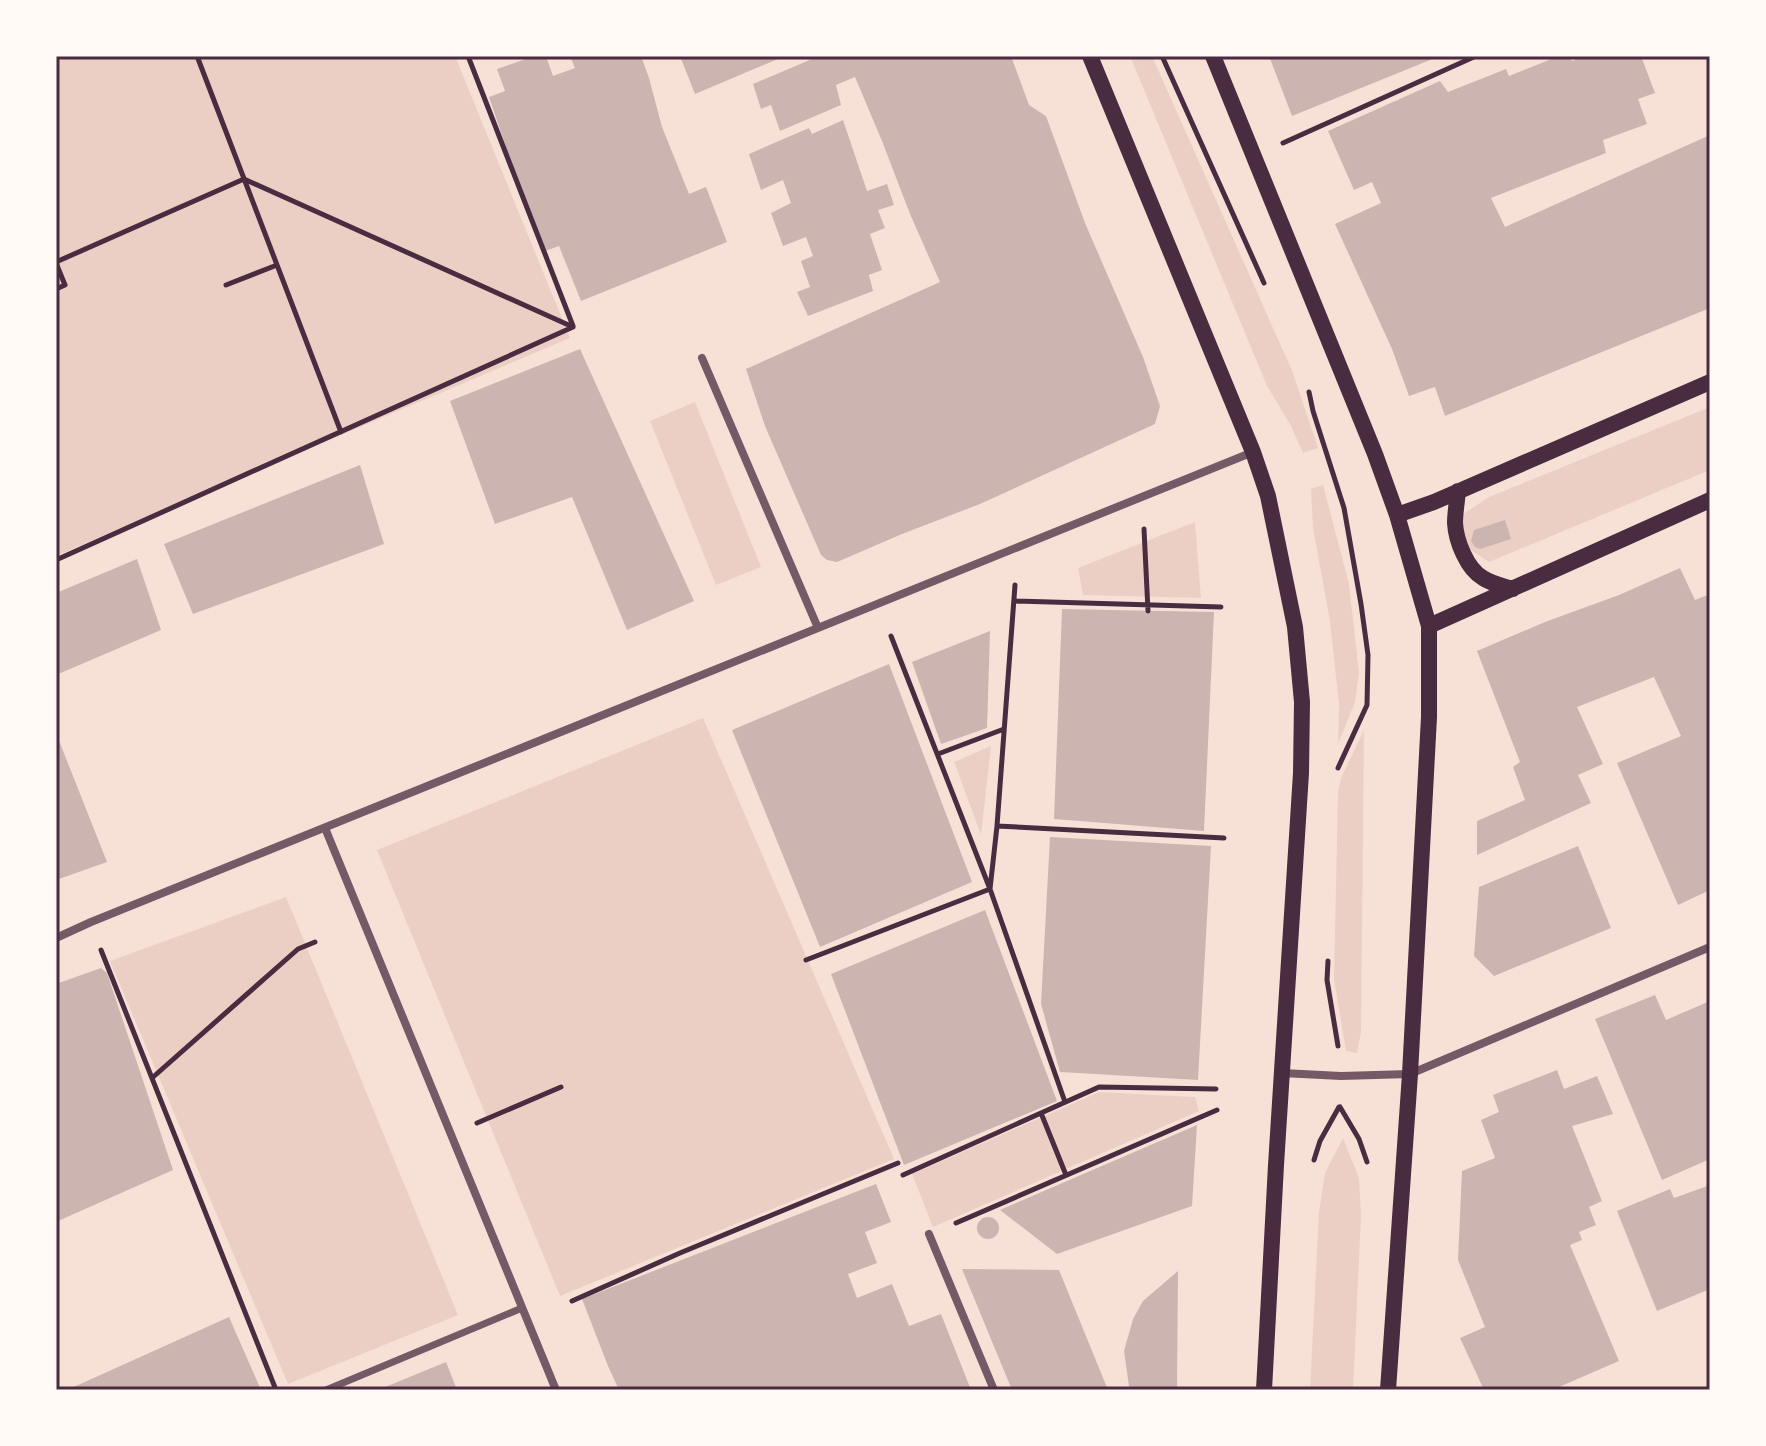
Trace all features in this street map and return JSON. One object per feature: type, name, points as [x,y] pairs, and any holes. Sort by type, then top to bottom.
[{"type":"main road","points":[[1090,56],[1266,488],[1295,627],[1302,702],[1301,773],[1264,1390]]},
{"type":"main road","points":[[1213,56],[1375,454],[1397,515],[1429,626],[1429,717],[1410,1074],[1388,1390]]},
{"type":"main road","points":[[1397,515],[1710,382]]},
{"type":"main road","points":[[1458,491],[1455,524],[1468,562],[1485,580],[1513,589]]},
{"type":"main road","points":[[1429,626],[1710,500]]},
{"type":"street","points":[[702,358],[818,628]]},
{"type":"street","points":[[56,938],[1253,452]]},
{"type":"street","points":[[325,828],[556,1390]]},
{"type":"street","points":[[1281,1073],[1341,1076],[1410,1074],[1710,947]]},
{"type":"street","points":[[929,1234],[994,1390]]},
{"type":"street","points":[[326,1390],[522,1308]]},
{"type":"path","points":[[197,56],[341,433]]},
{"type":"path","points":[[468,56],[573,327]]},
{"type":"path","points":[[1162,56],[1266,288]]},
{"type":"path","points":[[1254,156],[1476,56]]},
{"type":"path","points":[[56,289],[65,285],[56,263],[244,179],[573,327]]},
{"type":"path","points":[[226,285],[277,265]]},
{"type":"path","points":[[56,560],[573,327]]},
{"type":"path","points":[[1307,387],[1344,508],[1368,655],[1367,705],[1332,780]]},
{"type":"path","points":[[1144,528],[1148,608]]},
{"type":"path","points":[[990,889],[1015,585]]},
{"type":"path","points":[[1014,601],[1148,608],[1221,607]]},
{"type":"path","points":[[891,636],[990,889],[1065,1102]]},
{"type":"path","points":[[938,754],[1004,729]]},
{"type":"path","points":[[997,826],[1224,838]]},
{"type":"path","points":[[806,960],[990,889]]},
{"type":"path","points":[[91,922],[276,1390]]},
{"type":"path","points":[[152,1078],[298,949],[315,942]]},
{"type":"path","points":[[1328,949],[1327,980],[1340,1056]]},
{"type":"path","points":[[450,1132],[561,1087]]},
{"type":"path","points":[[903,1175],[1099,1087],[1216,1089]]},
{"type":"path","points":[[929,1234],[1217,1110]]},
{"type":"path","points":[[1041,1113],[1066,1175]]},
{"type":"path","points":[[572,1301],[898,1163]]},
{"type":"shaded area","points":[[56,56],[455,56],[570,338],[56,556]]},
{"type":"shaded area","points":[[1130,56],[1152,56],[1293,373],[1318,448],[1303,453],[1267,386]]},
{"type":"shaded area","points":[[695,402],[761,567],[716,585],[650,421]]},
{"type":"shaded area","points":[[1710,407],[1710,470],[1489,562],[1466,547],[1462,530],[1463,514],[1489,497]]},
{"type":"shaded area","points":[[1323,485],[1349,584],[1359,673],[1355,702],[1338,744],[1339,705],[1330,621],[1313,528],[1311,489]]},
{"type":"shaded area","points":[[1195,522],[1201,598],[1083,595],[1078,568]]},
{"type":"shaded area","points":[[703,718],[894,1159],[560,1296],[377,850]]},
{"type":"shaded area","points":[[1364,730],[1361,1032],[1357,1053],[1346,1051],[1334,979],[1338,792],[1341,778]]},
{"type":"shaded area","points":[[991,746],[981,835],[954,762]]},
{"type":"shaded area","points":[[286,897],[458,1315],[288,1384],[110,961]]},
{"type":"shaded area","points":[[1099,1092],[1195,1097],[1199,1111],[933,1227],[912,1174]]},
{"type":"shaded area","points":[[1343,1138],[1359,1178],[1361,1216],[1353,1390],[1310,1390],[1319,1212],[1325,1173]]},
{"type":"building","points":[[534,56],[546,56],[553,76],[575,68],[570,56],[641,56],[662,127],[689,194],[706,187],[727,242],[581,301],[559,246],[545,251],[489,97],[505,91],[497,69]]},
{"type":"building","points":[[680,56],[785,56],[695,94]]},
{"type":"building","points":[[819,56],[1011,56],[1029,105],[1046,116],[1085,223],[1143,357],[1160,406],[1155,424],[980,504],[837,562],[821,555],[765,426],[746,369],[940,282],[855,77],[836,85],[841,105],[780,131],[771,105],[761,109],[753,84]]},
{"type":"building","points":[[1269,56],[1440,56],[1292,116]]},
{"type":"building","points":[[1559,56],[1569,56],[1572,61],[1584,56],[1641,56],[1655,93],[1638,99],[1647,124],[1603,140],[1606,153],[1491,198],[1505,227],[1710,135],[1710,308],[1445,416],[1435,387],[1409,396],[1392,349],[1335,224],[1381,203],[1372,182],[1354,190],[1328,131],[1440,81],[1448,92],[1506,69],[1509,76]]},
{"type":"building","points":[[843,120],[867,191],[887,184],[894,205],[878,210],[885,228],[870,234],[882,270],[869,275],[873,291],[808,316],[797,292],[810,287],[801,261],[813,256],[806,237],[783,246],[771,213],[791,203],[783,180],[761,190],[749,154],[809,128],[812,134]]},
{"type":"building","points":[[580,349],[694,601],[627,630],[572,497],[495,524],[450,401]]},
{"type":"building","points":[[360,465],[384,544],[193,614],[164,544]]},
{"type":"building","points":[[1505,520],[1511,539],[1480,549],[1475,547],[1471,541],[1474,530]]},
{"type":"building","points":[[137,559],[161,630],[56,675],[56,593]]},
{"type":"building","points":[[1680,568],[1695,600],[1710,594],[1710,890],[1678,905],[1617,763],[1681,736],[1654,677],[1577,707],[1603,764],[1578,775],[1591,803],[1477,855],[1477,821],[1525,800],[1513,767],[1520,762],[1477,651]]},
{"type":"building","points":[[1062,609],[1214,612],[1204,831],[1054,819]]},
{"type":"building","points":[[990,631],[987,728],[941,744],[912,662]]},
{"type":"building","points":[[889,664],[972,882],[820,947],[732,730]]},
{"type":"building","points":[[56,733],[107,862],[56,880]]},
{"type":"building","points":[[1050,837],[1211,846],[1198,1080],[1060,1072],[1041,1004]]},
{"type":"building","points":[[1578,846],[1611,928],[1494,976],[1474,956],[1479,887]]},
{"type":"building","points":[[985,910],[1057,1101],[904,1165],[831,974]]},
{"type":"building","points":[[101,968],[107,973],[173,1170],[58,1221],[56,984]]},
{"type":"building","points":[[1655,995],[1666,1020],[1710,1001],[1710,1159],[1662,1180],[1595,1019]]},
{"type":"building","points":[[1557,1070],[1564,1089],[1597,1076],[1613,1114],[1572,1126],[1602,1201],[1589,1207],[1596,1225],[1579,1232],[1582,1240],[1570,1245],[1619,1361],[1552,1390],[1484,1390],[1460,1338],[1485,1327],[1458,1260],[1462,1171],[1495,1158],[1481,1120],[1499,1112],[1493,1095]]},
{"type":"building","points":[[1197,1125],[1192,1206],[1057,1254],[1000,1210]]},
{"type":"building","points":[[876,1184],[891,1222],[865,1232],[877,1263],[848,1274],[857,1298],[892,1284],[909,1326],[941,1314],[971,1390],[619,1390],[582,1299]]},
{"type":"building","points":[[1710,1185],[1710,1282],[1707,1284],[1710,1289],[1657,1311],[1617,1211],[1670,1189],[1674,1198]]},
{"type":"building","points":[[988,1217],[996,1220],[999,1228],[996,1236],[988,1239],[980,1236],[977,1228],[980,1220]]},
{"type":"building","points":[[962,1269],[1059,1270],[1108,1390],[1012,1390]]},
{"type":"building","points":[[1178,1271],[1177,1390],[1131,1390],[1124,1351],[1133,1319],[1143,1301]]},
{"type":"building","points":[[229,1317],[261,1390],[67,1390]]},
{"type":"building","points":[[446,1362],[457,1390],[378,1390]]}]
